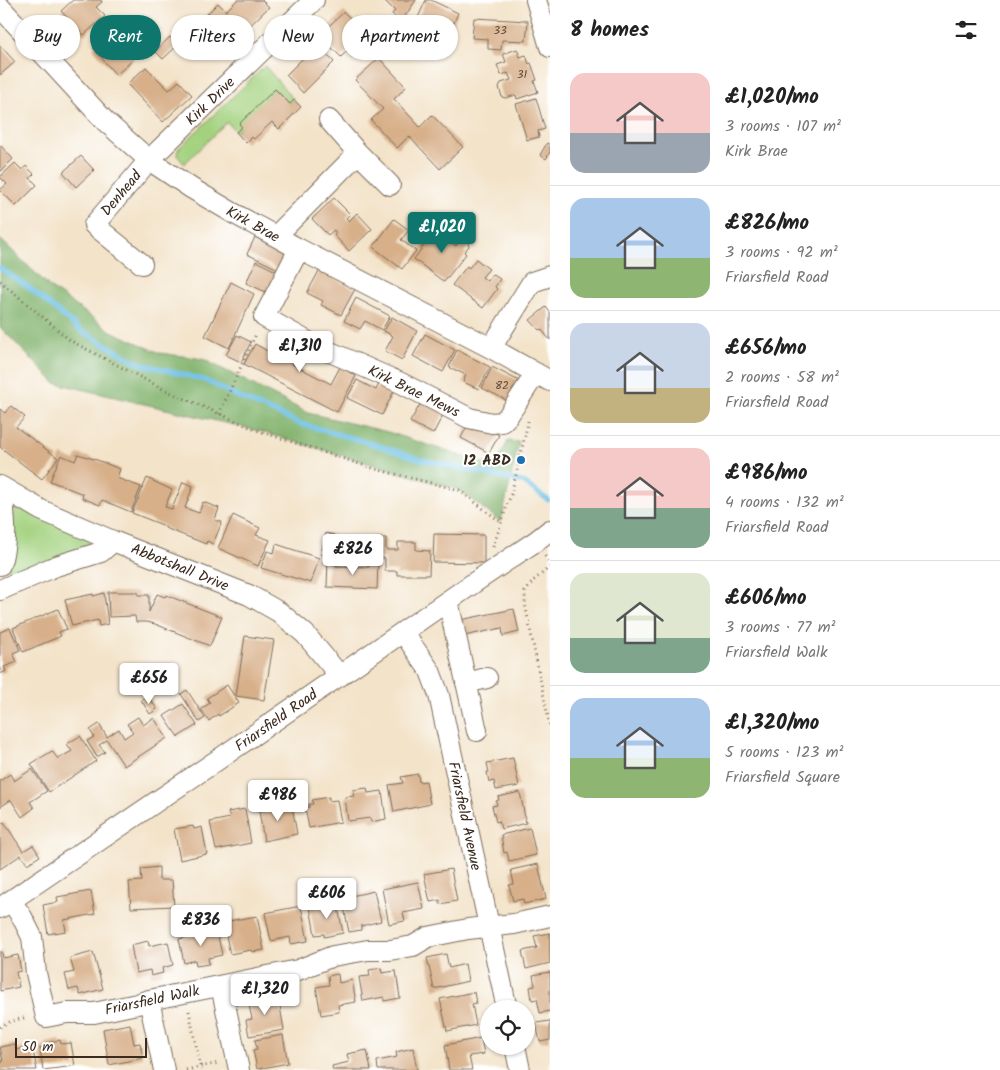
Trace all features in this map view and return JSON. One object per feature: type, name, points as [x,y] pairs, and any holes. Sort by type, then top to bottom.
[{"type":"street","name":"Kirk Drive","points":[[149,160],[314,0]]},
{"type":"street","points":[[536,0],[550,47]]},
{"type":"street","name":"Kirk Brae","points":[[1,10],[105,121],[149,160],[191,188],[299,249],[491,348],[543,377]]},
{"type":"street","points":[[329,120],[390,185]]},
{"type":"street","points":[[276,236],[358,153]]},
{"type":"street","name":"Denhead","points":[[142,264],[94,225],[149,160]]},
{"type":"street","points":[[264,317],[299,249]]},
{"type":"street","points":[[491,348],[532,282],[550,276]]},
{"type":"street","name":"Kirk Brae Mews","points":[[264,317],[312,344],[401,383],[469,418],[492,423],[502,422],[543,377]]},
{"type":"street","points":[[0,565],[3,557],[6,531],[1,487]]},
{"type":"street","name":"Abbotshall Drive","points":[[1,487],[41,510],[249,595],[279,612],[305,634],[340,676]]},
{"type":"street","name":"Friarsfield Road","points":[[5,904],[340,676],[550,530]]},
{"type":"street","points":[[0,590],[56,566],[101,552],[113,541]]},
{"type":"street","points":[[448,601],[477,731]]},
{"type":"street","name":"Friarsfield Avenue","points":[[403,632],[430,671],[439,695],[505,1000]]},
{"type":"street","points":[[466,683],[487,678]]},
{"type":"street","points":[[5,904],[22,917],[32,937],[36,973],[46,1017]]},
{"type":"street","name":"Friarsfield Walk","points":[[46,1017],[67,1013],[94,1013],[298,970],[333,956],[368,950],[390,950],[413,946],[428,937],[468,929],[514,924],[550,916]]},
{"type":"street","points":[[221,986],[238,1065]]},
{"type":"street","points":[[149,1000],[164,1070]]},
{"type":"street","points":[[517,1055],[520,1070]]},
{"type":"path","points":[[0,281],[71,341],[167,391],[259,431],[375,470],[459,490],[501,522]]},
{"type":"path","points":[[219,414],[264,317]]},
{"type":"path","points":[[493,548],[511,494],[529,415]]},
{"type":"path","points":[[550,567],[533,581],[525,592],[525,604],[550,727]]},
{"type":"path","points":[[185,993],[201,1068]]},
{"type":"path","points":[[0,1027],[9,1021],[19,1020],[26,1016],[46,1017]]},
{"type":"path","points":[[186,1070],[238,1065]]},
{"type":"green space","points":[[265,66],[294,100],[290,104],[275,89],[236,132],[227,122],[184,164],[177,155],[178,149]]},
{"type":"green space","points":[[0,239],[51,288],[111,331],[160,353],[203,359],[308,413],[388,432],[495,467],[508,441],[519,442],[501,522],[459,490],[259,431],[55,383],[0,327]]},
{"type":"green space","points":[[22,509],[87,538],[89,545],[86,551],[14,577],[8,573],[14,510]]},
{"type":"building","points":[[73,0],[101,0],[102,2],[96,7],[104,15],[90,15],[90,30],[84,35],[80,31],[80,15],[65,15],[61,11]]},
{"type":"building","points":[[237,0],[262,0],[269,7],[254,22],[254,15],[206,15],[218,3],[226,11]]},
{"type":"building","points":[[384,0],[416,0],[406,15],[393,15],[395,11]]},
{"type":"building","points":[[426,0],[431,0],[458,13],[457,15],[419,15]]},
{"type":"building","points":[[344,12],[347,15],[342,15],[341,57],[332,48],[332,23]]},
{"type":"building","points":[[474,18],[528,21],[526,41],[502,40],[501,50],[488,49],[488,39],[472,38]]},
{"type":"building","points":[[171,38],[171,52],[163,59],[161,57],[161,45]]},
{"type":"building","points":[[0,45],[15,62],[0,75]]},
{"type":"building","points":[[517,49],[520,57],[526,55],[529,64],[531,63],[537,80],[534,81],[538,92],[517,99],[516,95],[506,98],[502,97],[499,87],[501,83],[511,80],[508,73],[501,75],[497,65],[506,62],[503,54]]},
{"type":"building","points":[[103,60],[133,60],[116,75]]},
{"type":"building","points":[[301,60],[332,60],[334,62],[303,93],[286,75]]},
{"type":"building","points":[[377,60],[381,60],[406,87],[394,99],[420,127],[432,115],[463,147],[440,169],[409,136],[397,148],[371,120],[383,109],[355,80]]},
{"type":"building","points":[[146,67],[169,90],[179,81],[192,95],[163,122],[127,84]]},
{"type":"building","points":[[275,89],[290,104],[294,100],[301,107],[279,129],[272,122],[254,139],[252,137],[246,143],[236,132],[242,127],[239,124]]},
{"type":"building","points":[[536,98],[545,129],[538,131],[539,137],[527,140],[516,104]]},
{"type":"building","points":[[547,143],[550,145],[550,152],[546,159],[540,155]]},
{"type":"building","points":[[0,145],[13,159],[0,172]]},
{"type":"building","points":[[81,156],[94,170],[76,187],[63,172]]},
{"type":"building","points":[[15,163],[22,170],[26,166],[34,174],[30,178],[37,185],[16,206],[0,190],[7,184],[0,177]]},
{"type":"building","points":[[334,198],[350,214],[346,218],[349,221],[357,213],[372,229],[349,251],[334,235],[336,233],[334,230],[328,235],[312,219]]},
{"type":"building","points":[[394,219],[409,230],[401,240],[416,251],[402,269],[373,247]]},
{"type":"building","points":[[452,226],[457,229],[452,243],[456,246],[460,240],[464,240],[469,246],[464,252],[466,254],[444,282],[414,259],[428,240],[431,242],[439,232],[443,232]]},
{"type":"building","points":[[256,235],[287,251],[278,269],[247,254]]},
{"type":"building","points":[[476,259],[489,269],[482,277],[487,281],[492,274],[500,279],[495,287],[497,289],[483,308],[452,285],[467,266],[469,268]]},
{"type":"building","points":[[256,261],[278,272],[268,293],[246,283]]},
{"type":"building","points":[[319,271],[355,289],[341,315],[321,305],[323,301],[307,293]]},
{"type":"building","points":[[231,282],[254,294],[229,348],[205,336]]},
{"type":"building","points":[[356,298],[390,316],[382,330],[365,321],[360,329],[344,321]]},
{"type":"building","points":[[546,307],[550,312],[550,340],[530,320]]},
{"type":"building","points":[[392,317],[417,331],[402,360],[385,351],[393,336],[384,331]]},
{"type":"building","points":[[294,326],[308,333],[292,364],[331,384],[340,367],[356,376],[337,412],[244,364],[255,344],[278,357]]},
{"type":"building","points":[[425,334],[455,350],[443,372],[413,356]]},
{"type":"building","points":[[237,335],[251,342],[241,362],[226,355]]},
{"type":"building","points":[[457,350],[490,367],[479,389],[463,382],[466,375],[449,367]]},
{"type":"building","points":[[492,367],[523,383],[512,403],[482,388]]},
{"type":"building","points":[[382,377],[397,385],[382,415],[347,398],[357,380],[376,390]]},
{"type":"building","points":[[423,399],[445,411],[433,434],[410,422]]},
{"type":"building","points":[[11,406],[25,417],[16,427],[58,458],[42,479],[0,447],[0,409],[5,413]]},
{"type":"building","points":[[470,420],[499,435],[489,453],[461,438]]},
{"type":"building","points":[[78,454],[120,469],[117,478],[141,487],[131,512],[102,500],[100,505],[82,498],[83,494],[50,481],[61,455],[75,461]]},
{"type":"building","points":[[147,478],[172,490],[165,507],[172,509],[183,482],[193,486],[185,508],[199,513],[203,502],[219,508],[215,520],[222,522],[213,544],[207,541],[206,544],[132,513]]},
{"type":"building","points":[[233,515],[260,528],[256,535],[270,540],[258,566],[218,548]]},
{"type":"building","points":[[326,533],[334,535],[329,556],[321,554]]},
{"type":"building","points":[[434,534],[484,535],[484,563],[433,562]]},
{"type":"building","points":[[377,538],[386,538],[386,550],[398,550],[398,542],[416,542],[416,550],[430,551],[429,575],[397,575],[397,571],[385,571],[385,558],[378,558]]},
{"type":"building","points":[[276,544],[319,558],[311,583],[261,568],[267,551],[274,553]]},
{"type":"building","points":[[328,559],[336,559],[336,566],[369,567],[369,560],[378,560],[377,589],[327,587]]},
{"type":"building","points":[[108,592],[138,592],[138,595],[149,595],[149,612],[157,594],[165,597],[166,595],[222,617],[210,646],[155,624],[136,622],[135,616],[109,617]]},
{"type":"building","points":[[104,593],[108,624],[99,626],[98,620],[72,626],[65,600]]},
{"type":"building","points":[[58,609],[67,629],[59,632],[61,636],[23,652],[13,628]]},
{"type":"building","points":[[514,609],[519,632],[503,636],[502,628],[464,636],[460,620]]},
{"type":"building","points":[[10,628],[20,650],[13,653],[17,662],[4,667],[6,671],[0,674],[0,632]]},
{"type":"building","points":[[245,636],[274,640],[264,700],[236,696]]},
{"type":"building","points":[[227,685],[239,703],[209,721],[201,709],[210,703],[207,698]]},
{"type":"building","points":[[187,690],[205,718],[199,722],[181,694]]},
{"type":"building","points":[[148,696],[157,709],[150,714],[141,700]]},
{"type":"building","points":[[183,704],[197,725],[178,737],[164,716]]},
{"type":"building","points":[[138,717],[143,725],[154,718],[167,738],[124,766],[107,740],[99,745],[105,752],[97,757],[87,741],[94,737],[90,730],[99,724],[107,737],[119,729],[124,738],[133,732],[127,724]]},
{"type":"building","points":[[80,736],[96,761],[49,792],[31,764],[52,751],[58,759],[72,751],[67,744]]},
{"type":"building","points":[[513,758],[519,786],[496,790],[494,781],[489,782],[487,763]]},
{"type":"building","points":[[32,769],[47,791],[30,802],[34,808],[22,817],[11,800],[0,807],[0,781],[10,774],[14,781]]},
{"type":"building","points":[[418,774],[419,782],[426,781],[430,804],[394,812],[389,785],[403,783],[401,777]]},
{"type":"building","points":[[367,788],[368,793],[382,791],[386,819],[371,822],[370,818],[348,821],[345,797],[354,796],[353,790]]},
{"type":"building","points":[[520,792],[526,823],[501,829],[499,821],[496,822],[492,806],[497,805],[498,797]]},
{"type":"building","points":[[329,797],[329,801],[337,800],[341,822],[309,828],[305,808],[309,807],[309,804],[313,804],[312,800]]},
{"type":"building","points":[[291,800],[297,834],[264,841],[259,811],[278,807],[277,803]]},
{"type":"building","points":[[245,809],[251,843],[216,850],[210,822],[230,818],[228,812]]},
{"type":"building","points":[[4,822],[23,851],[33,845],[40,856],[27,864],[21,855],[0,869],[0,825]]},
{"type":"building","points":[[193,826],[194,829],[202,827],[207,854],[180,860],[174,829]]},
{"type":"building","points":[[530,828],[536,855],[509,861],[507,852],[504,853],[501,835]]},
{"type":"building","points":[[538,864],[546,899],[524,904],[523,899],[513,901],[509,885],[514,884],[511,870]]},
{"type":"building","points":[[159,867],[159,880],[172,880],[174,906],[131,908],[129,882],[142,881],[141,869]]},
{"type":"building","points":[[451,869],[457,901],[440,904],[440,900],[430,902],[424,874]]},
{"type":"building","points":[[418,882],[424,909],[403,913],[405,921],[389,924],[382,889]]},
{"type":"building","points":[[91,891],[95,914],[64,920],[66,931],[48,934],[43,905],[58,902],[57,897]]},
{"type":"building","points":[[374,891],[381,921],[361,926],[361,930],[349,932],[342,898]]},
{"type":"building","points":[[337,902],[343,933],[324,937],[324,934],[315,935],[310,907]]},
{"type":"building","points":[[301,906],[308,941],[291,944],[290,937],[271,941],[265,913]]},
{"type":"building","points":[[257,916],[264,950],[252,952],[251,950],[230,954],[223,922]]},
{"type":"building","points":[[216,927],[222,955],[208,958],[209,964],[196,966],[195,960],[184,963],[179,939],[198,935],[198,931]]},
{"type":"building","points":[[550,933],[550,963],[526,969],[522,951],[537,948],[534,936]]},
{"type":"building","points":[[148,941],[149,946],[168,942],[173,965],[162,968],[163,973],[151,976],[150,970],[136,973],[131,945]]},
{"type":"building","points":[[0,952],[2,952],[3,958],[18,955],[21,971],[16,972],[19,987],[0,991]]},
{"type":"building","points":[[93,952],[103,989],[80,995],[78,988],[69,990],[65,974],[74,972],[70,958]]},
{"type":"building","points":[[446,954],[449,968],[465,964],[468,981],[434,989],[427,958]]},
{"type":"building","points":[[381,968],[382,973],[396,971],[400,998],[384,1001],[384,997],[363,1001],[359,977],[370,976],[369,970]]},
{"type":"building","points":[[550,972],[550,1011],[540,1013],[537,999],[532,1000],[530,987],[535,986],[533,975]]},
{"type":"building","points":[[338,974],[339,983],[352,980],[356,1002],[338,1005],[339,1012],[321,1015],[316,987],[329,985],[328,976]]},
{"type":"building","points":[[474,992],[476,1003],[472,1004],[476,1025],[447,1031],[440,999]]},
{"type":"building","points":[[278,994],[284,1030],[249,1036],[246,1020],[252,1019],[248,1000]]},
{"type":"building","points":[[550,1021],[550,1040],[540,1042],[536,1023]]},
{"type":"building","points":[[130,1024],[134,1044],[140,1043],[143,1058],[109,1065],[103,1029]]},
{"type":"building","points":[[283,1035],[288,1063],[257,1069],[253,1050],[257,1049],[255,1040]]},
{"type":"building","points":[[480,1038],[480,1055],[469,1056],[472,1070],[449,1070],[445,1045]]},
{"type":"building","points":[[60,1040],[61,1044],[71,1043],[75,1066],[43,1070],[40,1048],[46,1046],[46,1043]]},
{"type":"building","points":[[15,1044],[16,1050],[32,1046],[37,1070],[0,1070],[0,1063],[3,1062],[0,1047]]},
{"type":"building","points":[[413,1048],[417,1070],[378,1070],[377,1061],[397,1057],[396,1052]]},
{"type":"building","points":[[367,1050],[371,1070],[333,1070],[332,1066],[349,1062],[347,1054]]},
{"type":"waterway","points":[[0,268],[28,287],[80,330],[138,363],[204,380],[301,424],[420,459],[523,482],[548,500]]},
{"type":"place","name":"12 ABD","points":[[521,460]]}]
